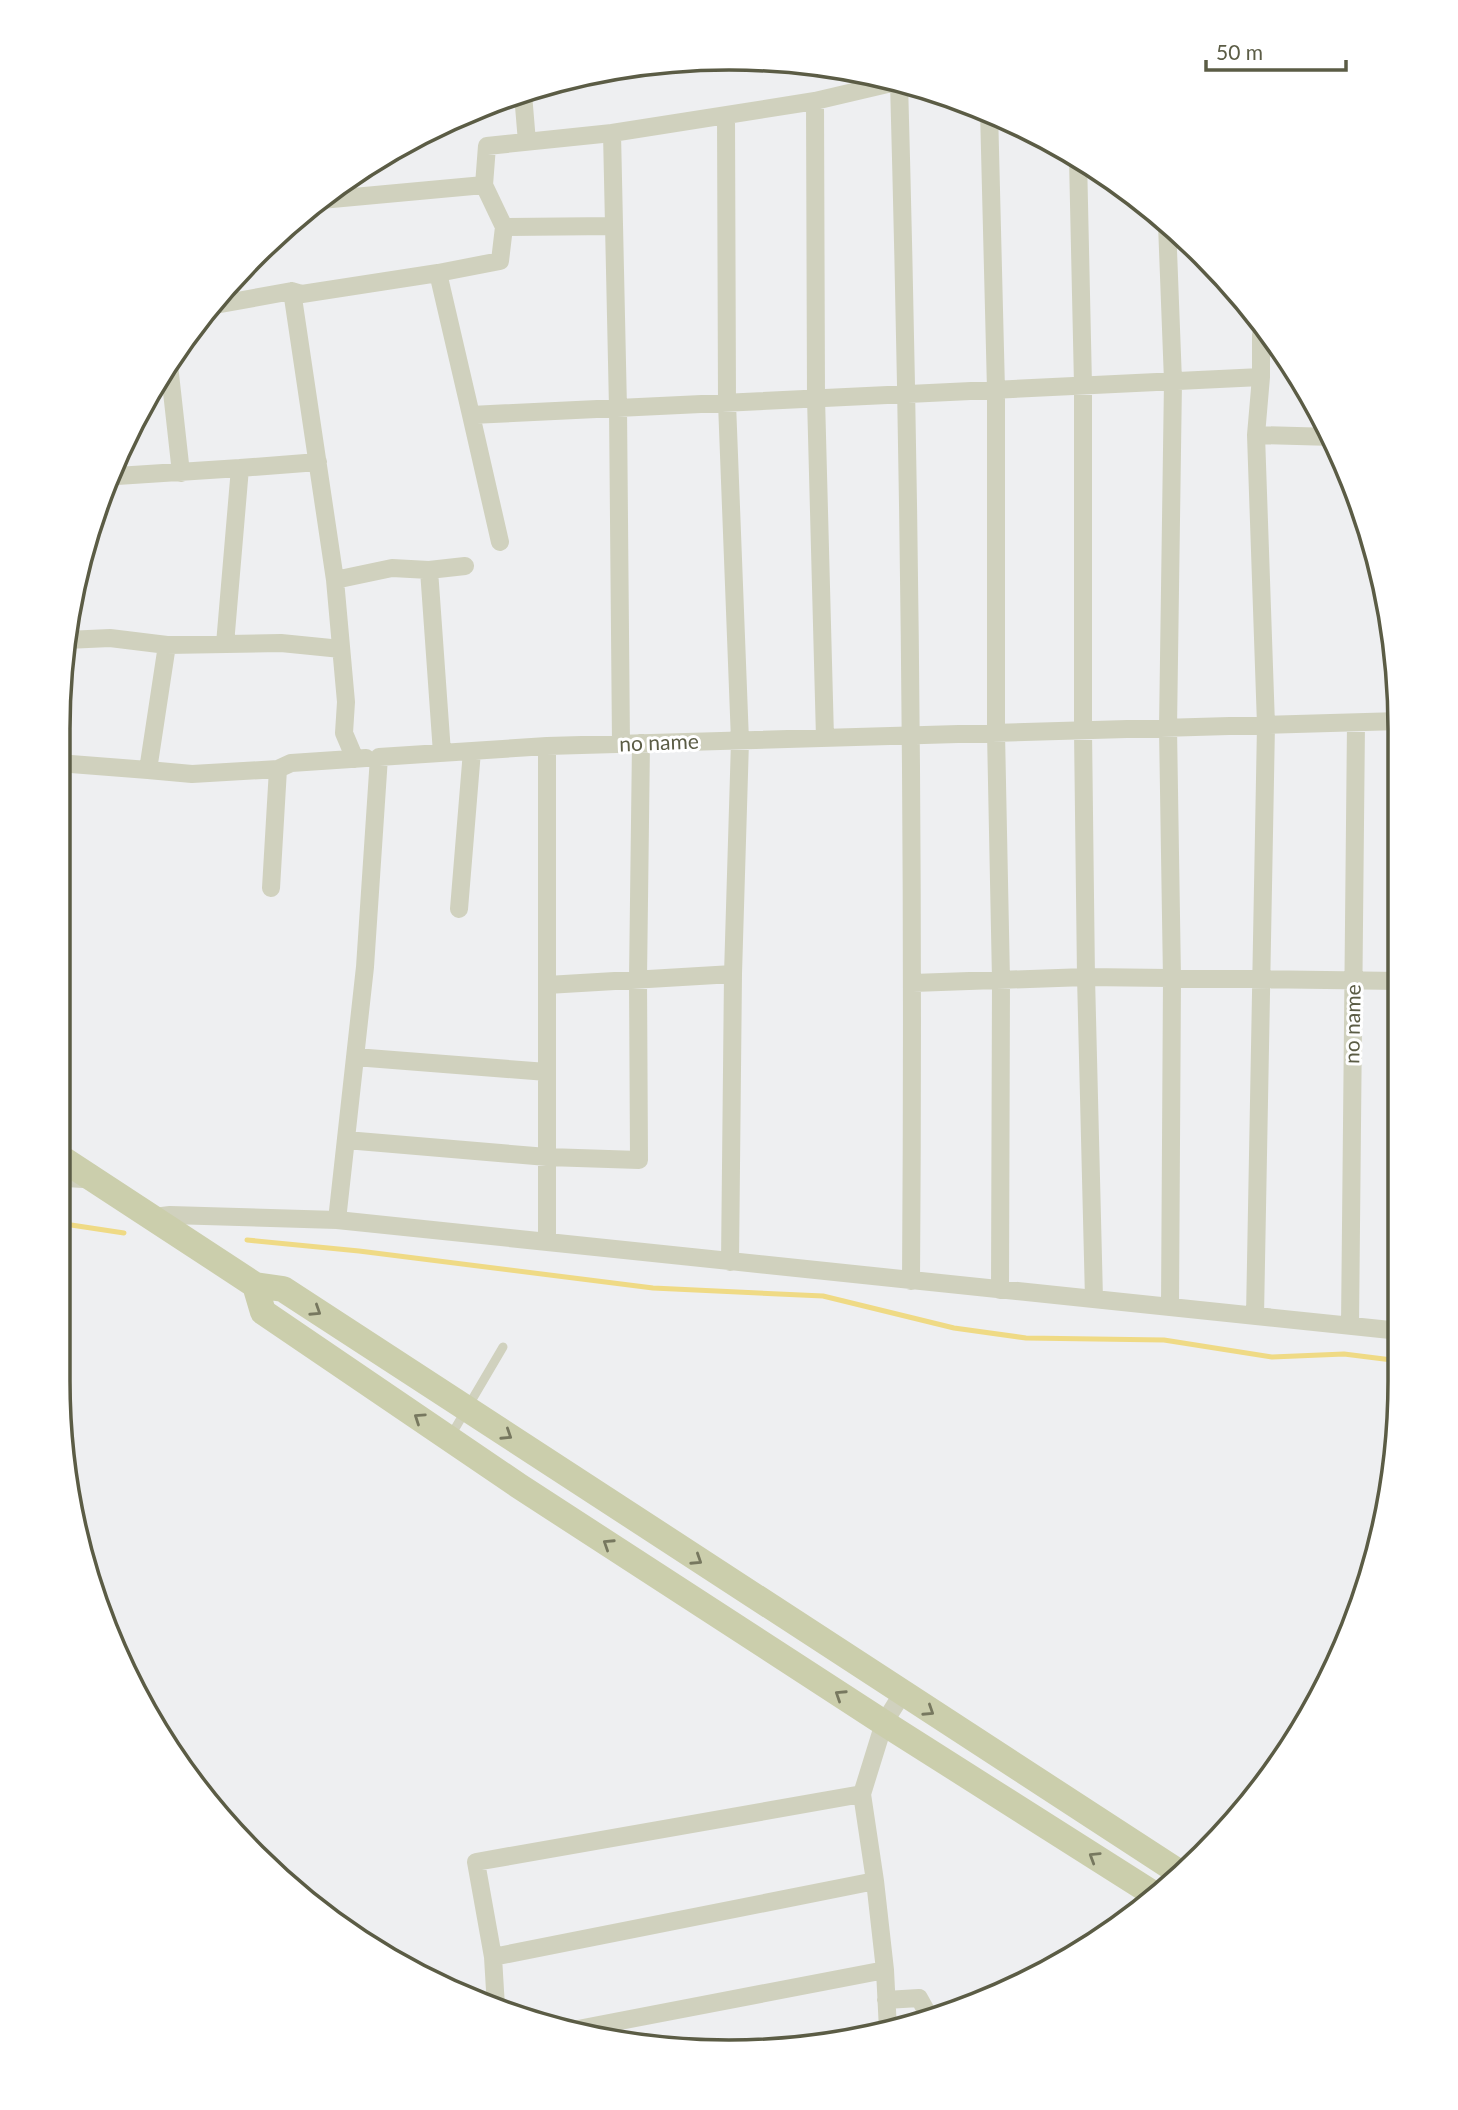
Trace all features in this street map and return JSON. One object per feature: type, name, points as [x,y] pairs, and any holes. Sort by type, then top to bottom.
[{"type":"main road","points":[[70,1164],[255,1285],[283,1289],[1172,1868]]},
{"type":"main road","points":[[255,1285],[263,1312],[734,1626],[1147,1890]]},
{"type":"main road","points":[[734,1626],[755,1597]]},
{"type":"street","points":[[227,303],[292,291],[302,294],[500,261],[504,227],[484,185],[487,146],[611,133],[726,116],[815,101],[876,87]]},
{"type":"street","points":[[897,91],[907,394],[913,983],[911,1280]]},
{"type":"street","points":[[815,101],[816,398],[825,738]]},
{"type":"street","points":[[524,103],[527,142]]},
{"type":"street","points":[[726,116],[726,403],[740,741],[733,974],[730,1262]]},
{"type":"street","points":[[989,124],[996,390],[996,733],[1001,980],[1000,1290]]},
{"type":"street","points":[[611,133],[618,408],[621,744]]},
{"type":"street","points":[[1078,171],[1083,385],[1086,978],[1094,1299]]},
{"type":"street","points":[[339,198],[484,185]]},
{"type":"street","points":[[504,227],[614,226]]},
{"type":"street","points":[[1168,237],[1173,381],[1168,728],[1172,979],[1170,1307]]},
{"type":"street","points":[[439,272],[500,542]]},
{"type":"street","points":[[292,291],[335,580],[346,702],[344,733],[355,759]]},
{"type":"street","points":[[1255,1316],[1266,725],[1256,435],[1261,341]]},
{"type":"street","points":[[471,415],[1261,377]]},
{"type":"street","points":[[171,379],[181,473]]},
{"type":"street","points":[[1256,435],[1319,437]]},
{"type":"street","points":[[121,476],[318,462]]},
{"type":"street","points":[[225,644],[240,468]]},
{"type":"street","points":[[335,580],[392,568],[429,570],[465,566]]},
{"type":"street","points":[[429,570],[442,753]]},
{"type":"street","points":[[77,640],[110,638],[166,645],[281,642],[341,649]]},
{"type":"street","points":[[148,770],[166,645]]},
{"type":"street","name":"no name","points":[[70,764],[192,774],[278,769],[291,763],[547,746],[1388,722]]},
{"type":"street","name":"no name","points":[[1350,1326],[1356,723]]},
{"type":"street","points":[[345,1140],[547,1157],[639,1160],[641,743]]},
{"type":"street","points":[[547,746],[547,1242]]},
{"type":"street","points":[[459,909],[472,751]]},
{"type":"street","points":[[337,1220],[365,967],[379,757]]},
{"type":"street","points":[[271,888],[278,769]]},
{"type":"street","points":[[547,985],[733,974]]},
{"type":"street","points":[[913,983],[1086,978],[1388,981]]},
{"type":"street","points":[[355,1057],[547,1072]]},
{"type":"street","points":[[70,1177],[91,1178]]},
{"type":"street","points":[[154,1217],[170,1215],[337,1220],[1388,1330]]},
{"type":"street","points":[[887,2021],[876,1881],[862,1794],[884,1723],[902,1694]]},
{"type":"street","points":[[495,1997],[493,1958],[476,1862],[862,1794]]},
{"type":"street","points":[[493,1958],[876,1881]]},
{"type":"street","points":[[595,2026],[885,1970]]},
{"type":"street","points":[[886,2000],[919,1998],[926,2010]]},
{"type":"lane","points":[[449,1438],[503,1347]]},
{"type":"waterway","points":[[70,1225],[124,1233]]},
{"type":"waterway","points":[[247,1240],[359,1251],[653,1288],[823,1296],[954,1328],[1026,1338],[1164,1340],[1272,1357],[1344,1354],[1388,1360]]}]
